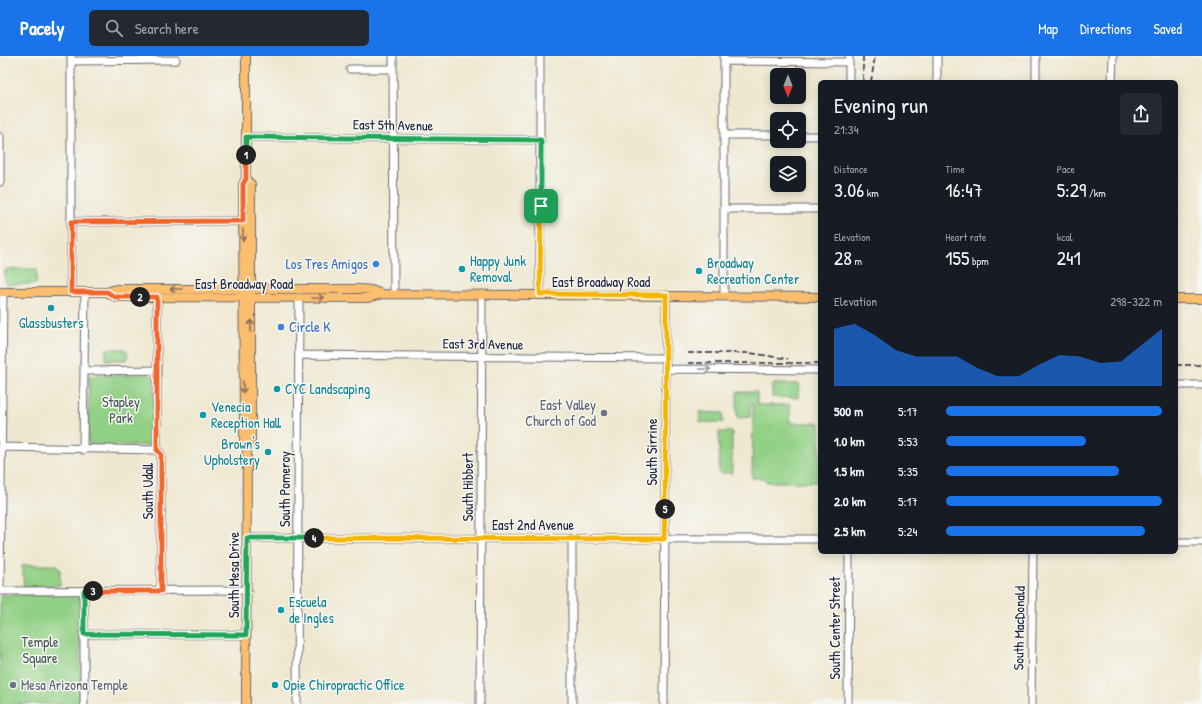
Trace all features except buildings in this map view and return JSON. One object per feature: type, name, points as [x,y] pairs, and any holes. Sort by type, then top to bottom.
[{"type":"main road","name":"South Mesa Drive","points":[[246,56],[246,179],[243,184],[243,221],[247,293]]},
{"type":"main road","name":"South Mesa Drive","points":[[246,179],[251,184],[244,440],[247,447],[246,704]]},
{"type":"main road","name":"East Broadway Road","points":[[2,292],[107,292],[116,289],[247,293],[299,297],[368,298],[382,294],[818,297]]},
{"type":"main road","name":"East Broadway Road","points":[[107,292],[115,297],[371,290],[382,294]]},
{"type":"main road","points":[[1178,299],[1202,299]]},
{"type":"street","points":[[393,56],[394,294]]},
{"type":"street","points":[[540,56],[540,294]]},
{"type":"street","points":[[937,56],[937,80]]},
{"type":"street","points":[[1036,56],[1036,80]]},
{"type":"street","points":[[1112,80],[1113,56]]},
{"type":"street","points":[[71,292],[71,59],[150,58],[176,60]]},
{"type":"street","points":[[724,296],[724,58],[849,59],[849,80]]},
{"type":"street","points":[[350,69],[393,70]]},
{"type":"street","points":[[724,135],[770,135]]},
{"type":"street","points":[[806,136],[818,136]]},
{"type":"street","points":[[0,137],[0,182]]},
{"type":"street","name":"East 5th Avenue","points":[[246,137],[541,140]]},
{"type":"street","points":[[724,209],[818,210]]},
{"type":"street","points":[[71,222],[243,221]]},
{"type":"street","points":[[2,292],[0,591],[247,590]]},
{"type":"street","points":[[83,450],[85,292]]},
{"type":"street","name":"South Hibbert","points":[[480,704],[482,294]]},
{"type":"street","name":"South Sirrine","points":[[664,704],[666,295]]},
{"type":"street","name":"South Udall","points":[[157,297],[157,450],[161,454],[161,591]]},
{"type":"street","name":"South Pomeroy","points":[[298,704],[299,297]]},
{"type":"street","name":"East 3rd Avenue","points":[[299,355],[666,358]]},
{"type":"street","points":[[666,369],[818,370]]},
{"type":"street","points":[[84,371],[157,370]]},
{"type":"street","points":[[1178,385],[1202,385]]},
{"type":"street","points":[[2,447],[64,447],[83,450],[157,450]]},
{"type":"street","name":"East 2nd Avenue","points":[[247,538],[818,539]]},
{"type":"street","points":[[572,538],[572,704]]},
{"type":"street","points":[[1178,542],[1202,542]]},
{"type":"street","name":"South Center Street","points":[[848,554],[848,704]]},
{"type":"street","name":"South MacDonald","points":[[1031,704],[1033,554]]},
{"type":"street","points":[[84,591],[84,704]]},
{"type":"street","points":[[84,634],[246,635]]},
{"type":"green space","points":[[7,269],[37,269],[36,284],[7,284],[5,282],[5,271]]},
{"type":"green space","points":[[106,349],[125,349],[125,351],[128,352],[127,360],[106,360]]},
{"type":"green space","name":"Stapley Park","points":[[149,374],[154,377],[153,445],[90,446],[88,442],[89,376]]},
{"type":"green space","points":[[772,384],[799,384],[798,398],[772,397]]},
{"type":"green space","points":[[737,392],[757,392],[757,405],[790,405],[790,423],[818,423],[818,482],[767,482],[764,478],[752,478],[753,405],[750,405],[750,417],[737,418]]},
{"type":"green space","points":[[700,412],[723,413],[723,422],[700,422]]},
{"type":"green space","points":[[719,432],[732,432],[732,473],[719,473]]},
{"type":"green space","points":[[57,565],[57,568],[60,569],[60,585],[52,587],[24,587],[22,566]]},
{"type":"green space","name":"Temple Square","points":[[78,593],[80,596],[80,704],[0,704],[0,595]]},
{"type":"railway","points":[[863,56],[863,80]]},
{"type":"railway","points":[[871,80],[875,56]]},
{"type":"railway","points":[[688,353],[750,353],[788,359]]},
{"type":"railway","points":[[688,363],[818,363]]},
{"type":"railway","points":[[1178,365],[1202,365]]},
{"type":"place","name":"Los Tres Amigos","points":[[376,264]]},
{"type":"place","name":"Happy Junk Removal","points":[[462,269]]},
{"type":"place","name":"Broadway Recreation Center","points":[[699,271]]},
{"type":"place","name":"Glassbusters","points":[[51,308]]},
{"type":"place","name":"Circle K","points":[[281,327]]},
{"type":"place","name":"CYC Landscaping","points":[[277,389]]},
{"type":"place","name":"East Valley Church of God","points":[[604,413]]},
{"type":"place","name":"Venecia Reception Hall","points":[[203,415]]},
{"type":"place","name":"Brown's Upholstery","points":[[268,452]]},
{"type":"place","name":"Escuela de Ingles","points":[[281,610]]},
{"type":"place","name":"Mesa Arizona Temple","points":[[13,685]]},
{"type":"place","name":"Opie Chiropractic Office","points":[[275,685]]},
{"type":"route","points":[[246,137],[541,140],[541,206],[540,294],[666,295],[664,539],[247,538],[246,635],[84,634],[84,591],[161,591],[161,454],[157,450],[157,297],[115,297],[107,292],[71,292],[71,222],[243,221],[243,184],[246,179],[246,137]]}]
